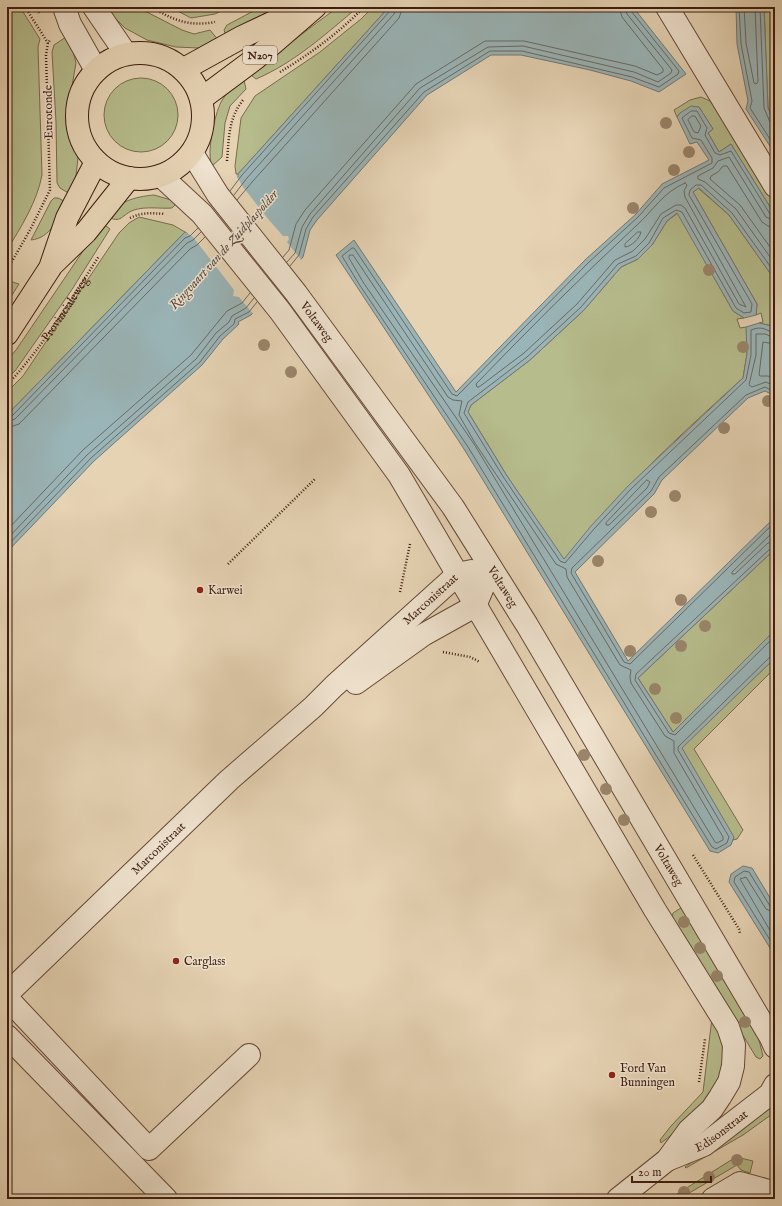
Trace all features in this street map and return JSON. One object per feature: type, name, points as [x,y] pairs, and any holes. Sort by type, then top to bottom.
[{"type":"main road","name":"N207","points":[[184,69],[242,37],[306,7]]},
{"type":"main road","name":"N207","points":[[201,99],[256,58],[314,7]]},
{"type":"main road","points":[[141,52],[156,54],[171,60],[184,69],[194,83],[201,99],[204,117],[203,127],[197,145],[178,167],[161,176],[145,179],[129,178],[112,172],[96,162],[90,155],[78,130],[77,111],[85,84],[96,70],[115,58],[126,54],[141,52]]},
{"type":"main road","points":[[50,268],[67,218],[96,162]]},
{"type":"main road","points":[[7,334],[50,268],[86,232],[129,178]]},
{"type":"street","points":[[64,7],[70,24],[96,70]]},
{"type":"street","points":[[94,7],[126,54]]},
{"type":"street","points":[[667,7],[775,186]]},
{"type":"street","name":"Voltaweg","points":[[192,152],[218,195],[296,293],[454,507],[528,625],[775,1047]]},
{"type":"street","name":"Voltaweg","points":[[161,176],[202,214],[280,311],[399,475],[651,903],[728,1027],[734,1045],[733,1066]]},
{"type":"street","points":[[476,606],[491,568]]},
{"type":"street","name":"Marconistraat","points":[[7,994],[229,780],[313,707],[334,686],[458,574],[491,568]]},
{"type":"street","name":"Marconistraat","points":[[313,707],[340,694],[423,635],[476,606]]},
{"type":"street","points":[[7,998],[149,1149],[249,1055]]},
{"type":"street","points":[[10,1045],[166,1199]]},
{"type":"street","name":"Edisonstraat","points":[[618,1199],[667,1160],[690,1130],[716,1103],[729,1082],[733,1066]]},
{"type":"street","name":"Edisonstraat","points":[[667,1160],[704,1145],[773,1089]]},
{"type":"street","points":[[713,1199],[740,1183],[769,1190],[774,1199]]},
{"type":"path","points":[[25,7],[48,43],[53,36]]},
{"type":"path","points":[[152,7],[179,22],[192,24],[214,22]]},
{"type":"path","points":[[277,74],[296,63],[341,28],[364,7]]},
{"type":"path","name":"Eurotonde","points":[[7,270],[30,230],[50,190],[48,43]]},
{"type":"path","name":"Provincialeweg","points":[[7,386],[50,331],[101,254]]},
{"type":"path","points":[[228,564],[315,479]]},
{"type":"green space","points":[[7,7],[20,7],[40,39],[38,47],[42,175],[40,185],[32,205],[7,250]]},
{"type":"green space","points":[[112,7],[137,7],[182,30],[194,34],[210,30],[219,41],[199,48],[176,47],[147,40],[125,28],[107,10]]},
{"type":"green space","points":[[170,7],[229,7],[215,14],[191,18]]},
{"type":"green space","points":[[261,7],[280,7],[226,36],[224,30],[227,25]]},
{"type":"green space","points":[[338,7],[358,7],[310,47],[284,65],[256,79],[251,75],[251,72]]},
{"type":"green space","points":[[373,7],[389,7],[238,174],[236,174],[235,166],[241,118],[255,96],[320,52],[361,19]]},
{"type":"green space","points":[[764,7],[775,7],[775,124],[768,108]]},
{"type":"green space","points":[[69,35],[76,63],[67,115],[68,130],[78,158],[76,176],[70,194],[60,188],[57,183],[56,122],[52,52],[54,45]]},
{"type":"green space","points":[[141,78],[162,84],[172,94],[178,115],[172,136],[162,146],[141,152],[120,146],[110,136],[104,115],[110,94],[120,84]]},
{"type":"green space","points":[[242,78],[246,89],[230,106],[225,123],[222,157],[212,166],[210,160],[211,143],[214,124],[221,102],[225,95]]},
{"type":"green space","points":[[701,97],[710,101],[726,120],[775,200],[775,215],[731,144],[719,152],[708,133],[713,129],[699,107],[680,113],[677,117],[674,110],[690,100]]},
{"type":"green space","points":[[698,188],[729,215],[775,280],[775,331],[772,326],[759,323],[763,322],[761,313],[756,315],[757,304],[693,192]]},
{"type":"green space","points":[[154,195],[178,202],[172,208],[148,208],[134,210],[119,219],[107,216],[122,203],[140,197]]},
{"type":"green space","points":[[54,198],[58,198],[66,202],[57,221],[44,235],[31,240],[51,201]]},
{"type":"green space","points":[[678,213],[733,311],[744,318],[737,319],[740,328],[747,328],[747,354],[743,378],[627,488],[584,535],[564,560],[507,476],[468,412],[471,405],[530,360],[584,310],[621,267],[638,259],[652,245],[667,221]]},
{"type":"green space","points":[[139,217],[173,225],[185,232],[7,415],[7,392],[23,376],[119,233],[129,223]]},
{"type":"green space","points":[[102,223],[110,229],[71,291],[15,371],[7,378],[7,360],[16,350]]},
{"type":"green space","points":[[9,281],[19,284],[7,303],[7,283]]},
{"type":"green space","points":[[775,549],[775,630],[673,732],[638,678]]},
{"type":"green space","points":[[775,658],[775,668],[694,749],[743,830],[737,839],[733,840],[733,837],[681,748]]},
{"type":"green space","points":[[684,906],[754,1020],[763,1056],[760,1059],[756,1057],[672,917],[673,913]]},
{"type":"green space","points":[[712,1018],[723,1040],[724,1056],[721,1071],[715,1086],[697,1111],[661,1143],[660,1140],[671,1126],[703,1092]]},
{"type":"green space","points":[[775,1100],[775,1112],[743,1135],[686,1168],[685,1167]]},
{"type":"green space","points":[[736,1157],[753,1161],[750,1173],[741,1170],[737,1165],[679,1199],[669,1199]]},
{"type":"water","name":"Ringvaart van de Zuidplaspolder","points":[[389,7],[633,7],[686,74],[659,92],[631,81],[590,70],[521,55],[491,55],[427,95],[317,220],[310,230],[303,257],[251,315],[238,322],[239,324],[223,339],[202,365],[94,461],[7,552],[7,415],[185,232],[188,233],[238,177],[238,174]]},
{"type":"water","points":[[736,7],[764,7],[768,108],[775,124],[775,154],[746,109],[748,101],[737,44]]},
{"type":"water","points":[[691,106],[699,107],[713,129],[708,133],[719,152],[731,144],[775,215],[775,280],[729,215],[699,188],[693,192],[757,304],[756,315],[744,318],[733,311],[677,213],[667,221],[652,245],[638,259],[621,267],[584,310],[530,360],[471,405],[468,412],[507,476],[564,559],[591,526],[628,486],[743,378],[747,354],[746,327],[759,323],[772,326],[775,331],[775,396],[765,391],[748,398],[662,480],[654,494],[575,572],[628,661],[775,517],[775,549],[638,678],[673,732],[775,630],[775,658],[682,748],[734,837],[731,845],[718,853],[710,851],[464,449],[336,255],[354,240],[456,392],[585,260],[636,214],[662,184],[709,160],[697,142],[690,144],[677,117],[680,113]]},
{"type":"water","points":[[743,866],[752,868],[775,906],[775,956],[729,882],[731,874]]},
{"type":"pier","points":[[236,175],[243,187],[269,220],[283,236],[288,236],[289,239],[287,242],[302,261],[254,315],[239,297],[233,296],[234,290],[193,237],[186,232]]},
{"type":"place","name":"Karwei","points":[[200,590]]},
{"type":"place","name":"Carglass","points":[[176,961]]},
{"type":"place","name":"Ford Van Bunningen","points":[[612,1075]]}]
